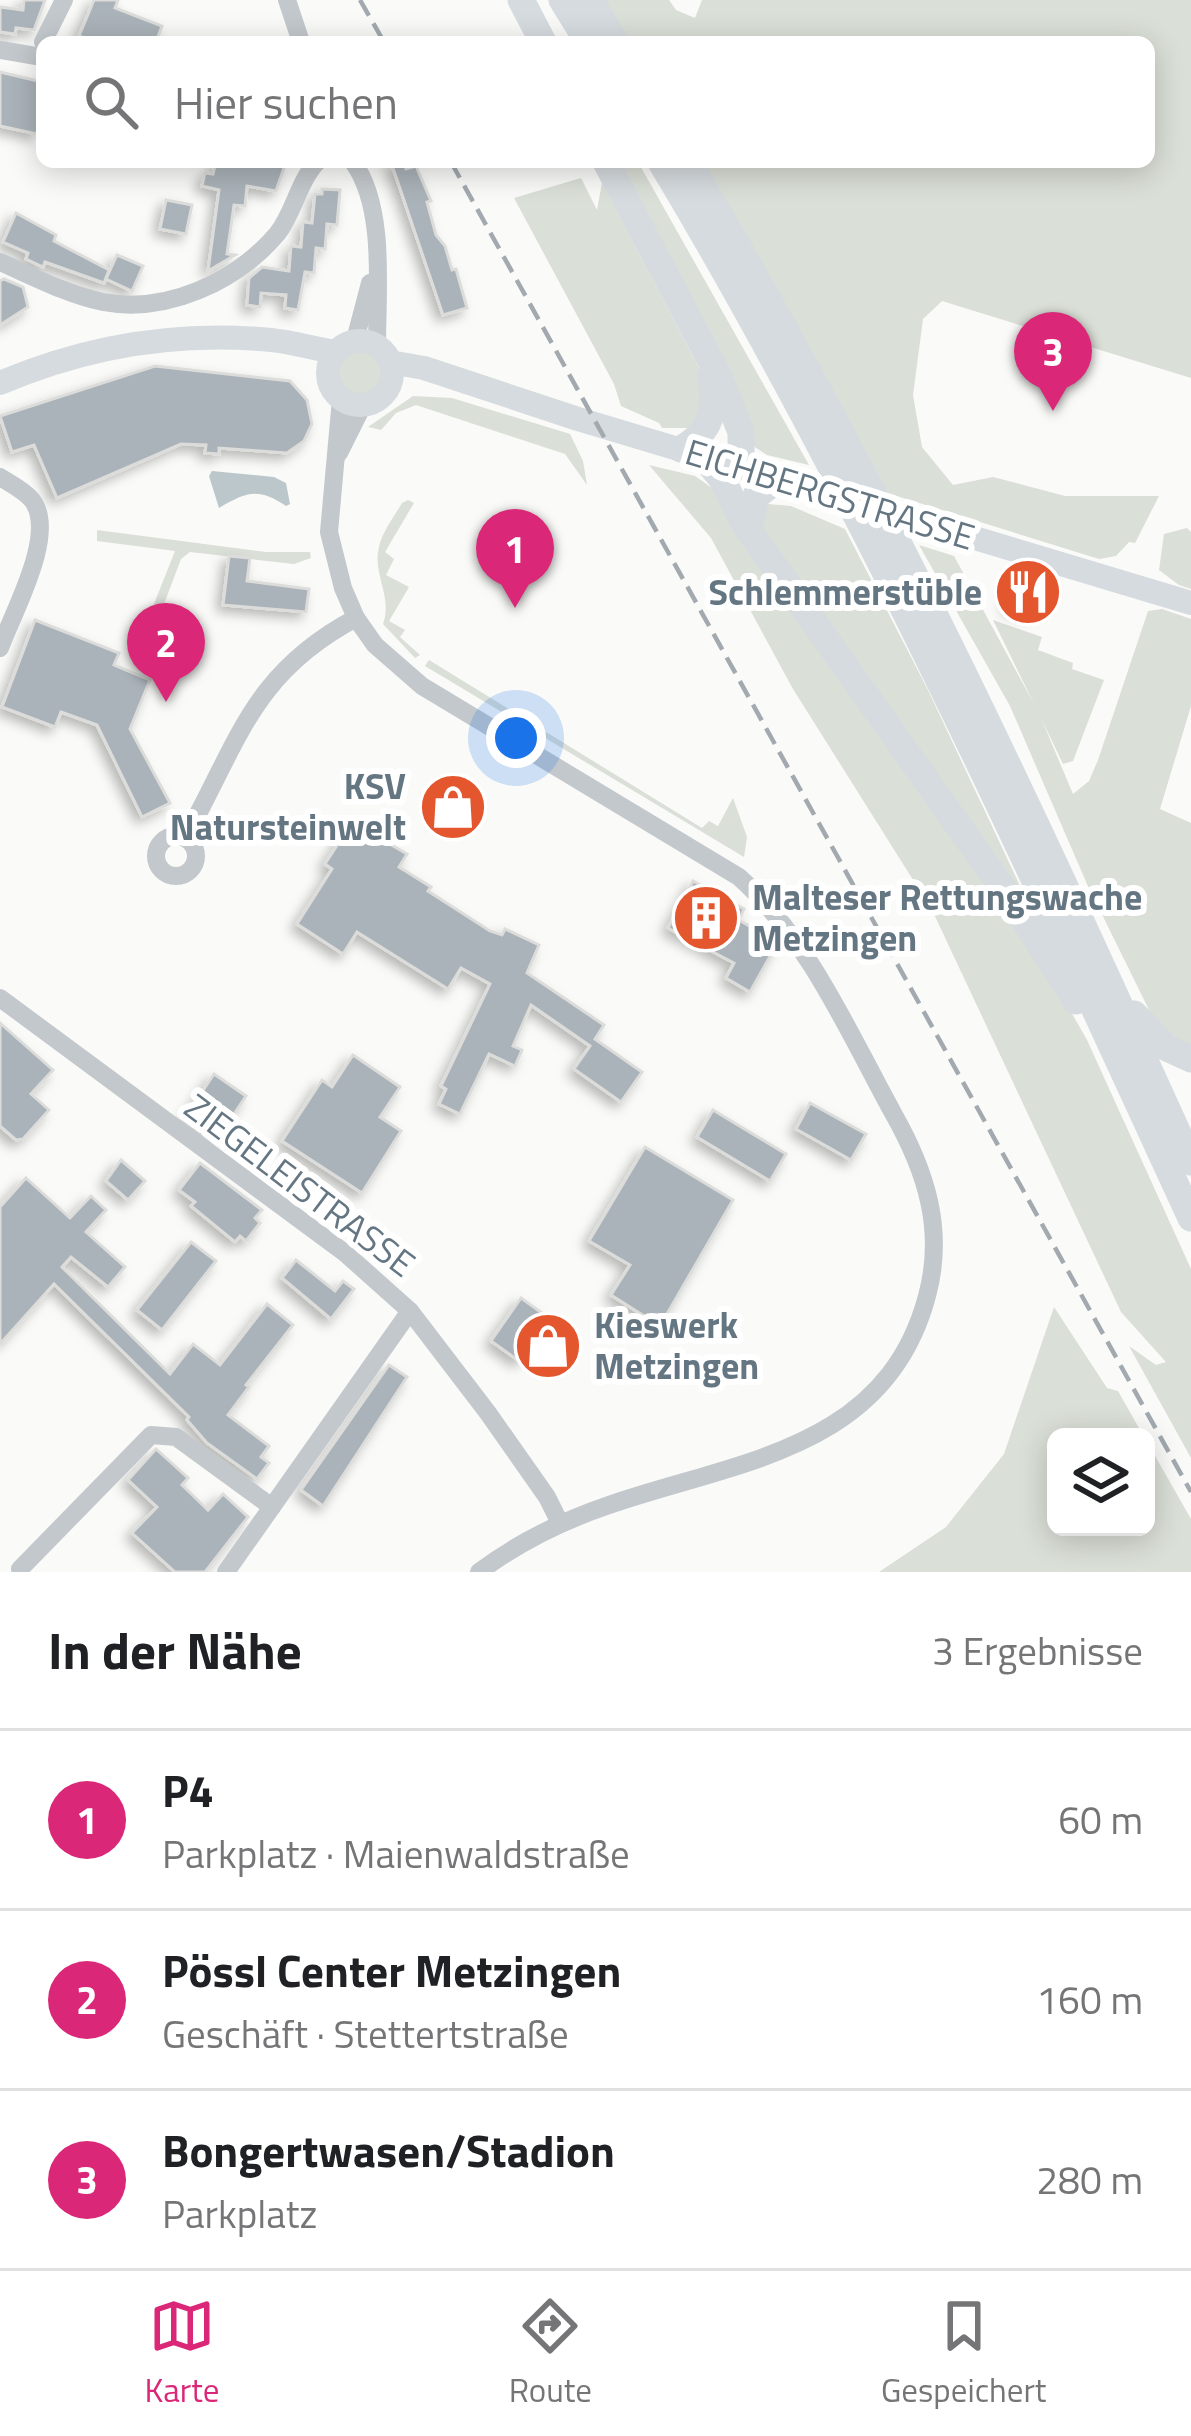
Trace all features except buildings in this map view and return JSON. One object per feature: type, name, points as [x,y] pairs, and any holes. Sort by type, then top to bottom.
[{"type":"highway","points":[[521,0],[540,36]]},
{"type":"highway","points":[[562,0],[584,36]]},
{"type":"highway","points":[[590,0],[611,36]]},
{"type":"highway","points":[[609,168],[707,354],[741,432],[741,467]]},
{"type":"highway","points":[[664,168],[871,539],[1002,806],[1191,1218]]},
{"type":"highway","points":[[691,168],[888,521],[1191,1162]]},
{"type":"highway","points":[[707,354],[713,384],[710,424],[691,452],[722,479],[749,531],[1029,927],[1111,1064],[1135,1095]]},
{"type":"highway","points":[[749,531],[756,496],[783,480]]},
{"type":"highway","points":[[1102,970],[1147,1031],[1167,1048],[1191,1059]]},
{"type":"main road","name":"EICHBERGSTRASSE","points":[[0,382],[128,343],[245,340],[363,359],[411,381],[470,386],[1191,604]]},
{"type":"main road","points":[[363,359],[380,398],[352,402],[363,359]]},
{"type":"street","points":[[47,36],[64,0]]},
{"type":"street","points":[[287,0],[300,36]]},
{"type":"street","points":[[0,50],[36,50]]},
{"type":"street","points":[[0,262],[103,302],[160,302],[188,295],[226,275],[278,233],[314,168]]},
{"type":"street","points":[[356,168],[374,205],[375,267],[363,359]]},
{"type":"street","points":[[352,402],[337,457],[329,532],[356,618],[394,665],[422,686],[739,877],[763,898],[796,939],[920,1162],[929,1191],[934,1249],[921,1318],[884,1381],[865,1402],[832,1426],[754,1463],[560,1523],[479,1572]]},
{"type":"street","points":[[0,477],[26,493],[41,521],[39,545],[6,616],[0,648]]},
{"type":"street","points":[[185,838],[241,724],[262,694],[284,666],[325,634],[356,618]]},
{"type":"street","name":"ZIEGELEISTRASSE","points":[[0,998],[345,1253],[410,1311],[512,1447],[560,1523]]},
{"type":"street","points":[[226,1572],[410,1311]]},
{"type":"street","points":[[21,1572],[151,1435],[176,1437],[272,1508]]},
{"type":"shaded area","points":[[602,0],[669,0],[676,10],[695,18],[702,0],[1191,0],[1191,378],[942,301],[923,319],[913,395],[922,447],[953,485],[993,477],[1065,496],[1159,496],[1135,543],[1129,542],[1116,556],[1099,559],[884,492],[704,168],[1155,168],[1155,36],[624,36]]},
{"type":"shaded area","points":[[614,168],[641,168],[809,465],[767,455],[750,444]]},
{"type":"shaded area","points":[[581,178],[597,210],[602,183],[703,376],[697,428],[662,428],[621,406],[614,384],[514,198]]},
{"type":"shaded area","points":[[360,349],[377,356],[384,373],[377,390],[360,397],[343,390],[336,373],[343,356]]},
{"type":"shaded area","points":[[413,396],[452,398],[570,434],[583,461],[587,485],[565,454],[416,405],[396,413],[381,430],[368,427]]},
{"type":"shaded area","points":[[649,465],[695,476],[712,488],[1062,996],[1087,1040],[1191,1269],[1191,1458],[1129,1346],[1156,1365],[1166,1362],[1121,1312],[932,910],[793,689],[711,538]]},
{"type":"shaded area","points":[[212,471],[274,477],[286,483],[290,504],[252,494],[219,508],[209,476]]},
{"type":"shaded area","points":[[408,500],[414,503],[385,552],[394,559],[386,575],[409,587],[389,621],[405,630],[400,637],[420,655],[415,658],[383,624],[386,604],[378,566],[385,530]]},
{"type":"shaded area","points":[[756,503],[791,506],[845,529],[927,688],[1045,939],[761,543]]},
{"type":"shaded area","points":[[1187,528],[1191,532],[1191,589],[1159,570],[1164,534]]},
{"type":"shaded area","points":[[97,530],[266,552],[310,552],[311,558],[294,564],[190,552],[181,559],[158,620],[148,619],[175,551],[97,541]]},
{"type":"shaded area","points":[[919,545],[954,556],[1034,704],[993,620],[1042,637],[1038,650],[1104,680],[1073,761],[1063,764],[1041,718],[1073,794],[1089,781],[1098,760],[1148,611],[1162,609],[1191,619],[1191,706],[1160,809],[1191,823],[1191,1052],[1151,1014],[1087,884],[1010,706]]},
{"type":"shaded area","points":[[429,660],[702,828],[709,821],[718,826],[733,798],[747,837],[744,857],[425,666]]},
{"type":"shaded area","points":[[1054,1307],[1107,1388],[1118,1391],[1139,1428],[1047,1428],[1047,1536],[1155,1536],[1155,1456],[1191,1519],[1191,1572],[879,1572],[946,1527],[1004,1454]]},
{"type":"railway","points":[[360,0],[381,36]]},
{"type":"railway","points":[[454,168],[1191,1492]]},
{"type":"place","name":"Bongertwasen/Stadion","points":[[1053,411]]},
{"type":"place","name":"Schlemmerstüble","points":[[1028,592]]},
{"type":"place","name":"P4","points":[[515,608]]},
{"type":"place","name":"Pössl Center Metzingen","points":[[166,702]]},
{"type":"place","name":"KSV Natursteinwelt","points":[[453,807]]},
{"type":"place","name":"Malteser Rettungswache Metzingen","points":[[706,918]]},
{"type":"place","name":"Kieswerk Metzingen","points":[[548,1346]]}]
